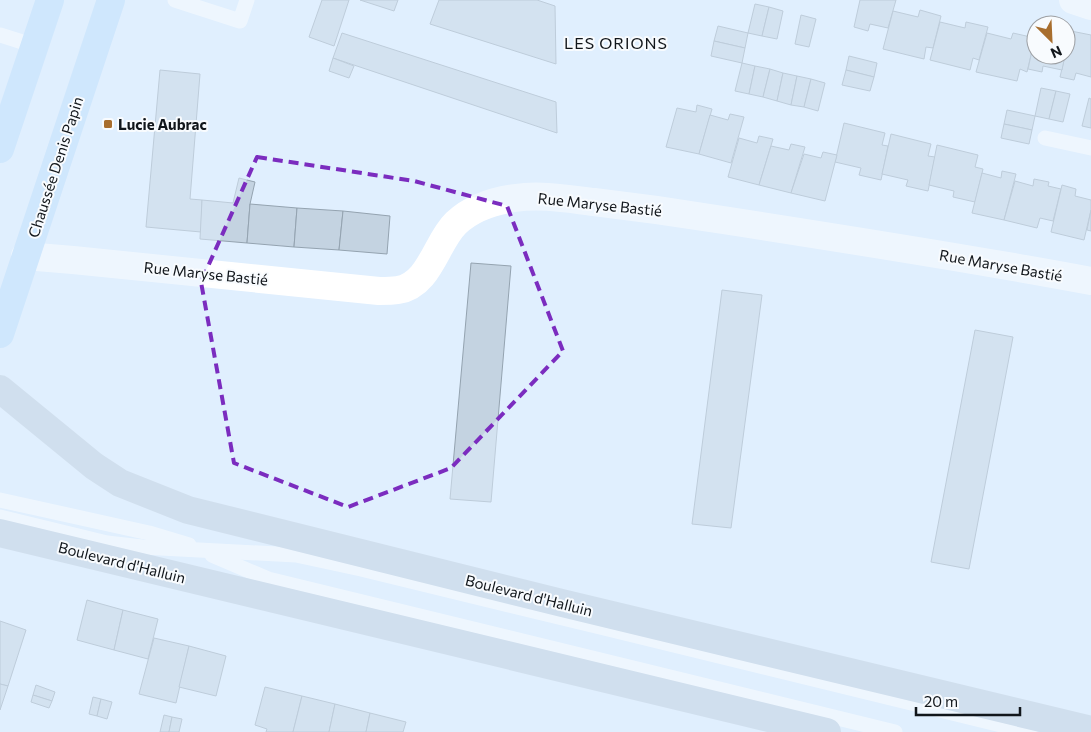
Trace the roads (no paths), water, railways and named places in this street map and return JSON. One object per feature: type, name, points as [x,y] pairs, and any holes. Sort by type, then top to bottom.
[{"type":"main road","points":[[0,149],[50,0]]},
{"type":"main road","name":"Chaussée Denis Papin","points":[[0,334],[111,0]]},
{"type":"main road","name":"Boulevard d'Halluin","points":[[0,389],[94,466],[120,483],[188,510],[562,603],[1091,730]]},
{"type":"main road","name":"Boulevard d'Halluin","points":[[0,533],[827,732]]},
{"type":"street","points":[[1073,0],[1091,6]]},
{"type":"street","name":"Rue Maryse Bastié","points":[[25,256],[379,291],[400,290],[415,282],[424,273],[443,238],[454,224],[465,215],[480,207],[498,201],[541,196],[651,208],[985,261],[1091,281]]},
{"type":"lane","points":[[175,0],[240,21],[247,0]]},
{"type":"lane","points":[[0,35],[35,46]]},
{"type":"lane","points":[[1045,138],[1091,148]]},
{"type":"lane","points":[[0,500],[180,541],[268,579],[895,732]]},
{"type":"lane","points":[[0,517],[107,543],[142,547],[296,556],[361,569],[1030,732]]},
{"type":"place","name":"Lucie Aubrac","points":[[108,124]]},
{"type":"district","name":"LES ORIONS","points":[[616,42]]}]
